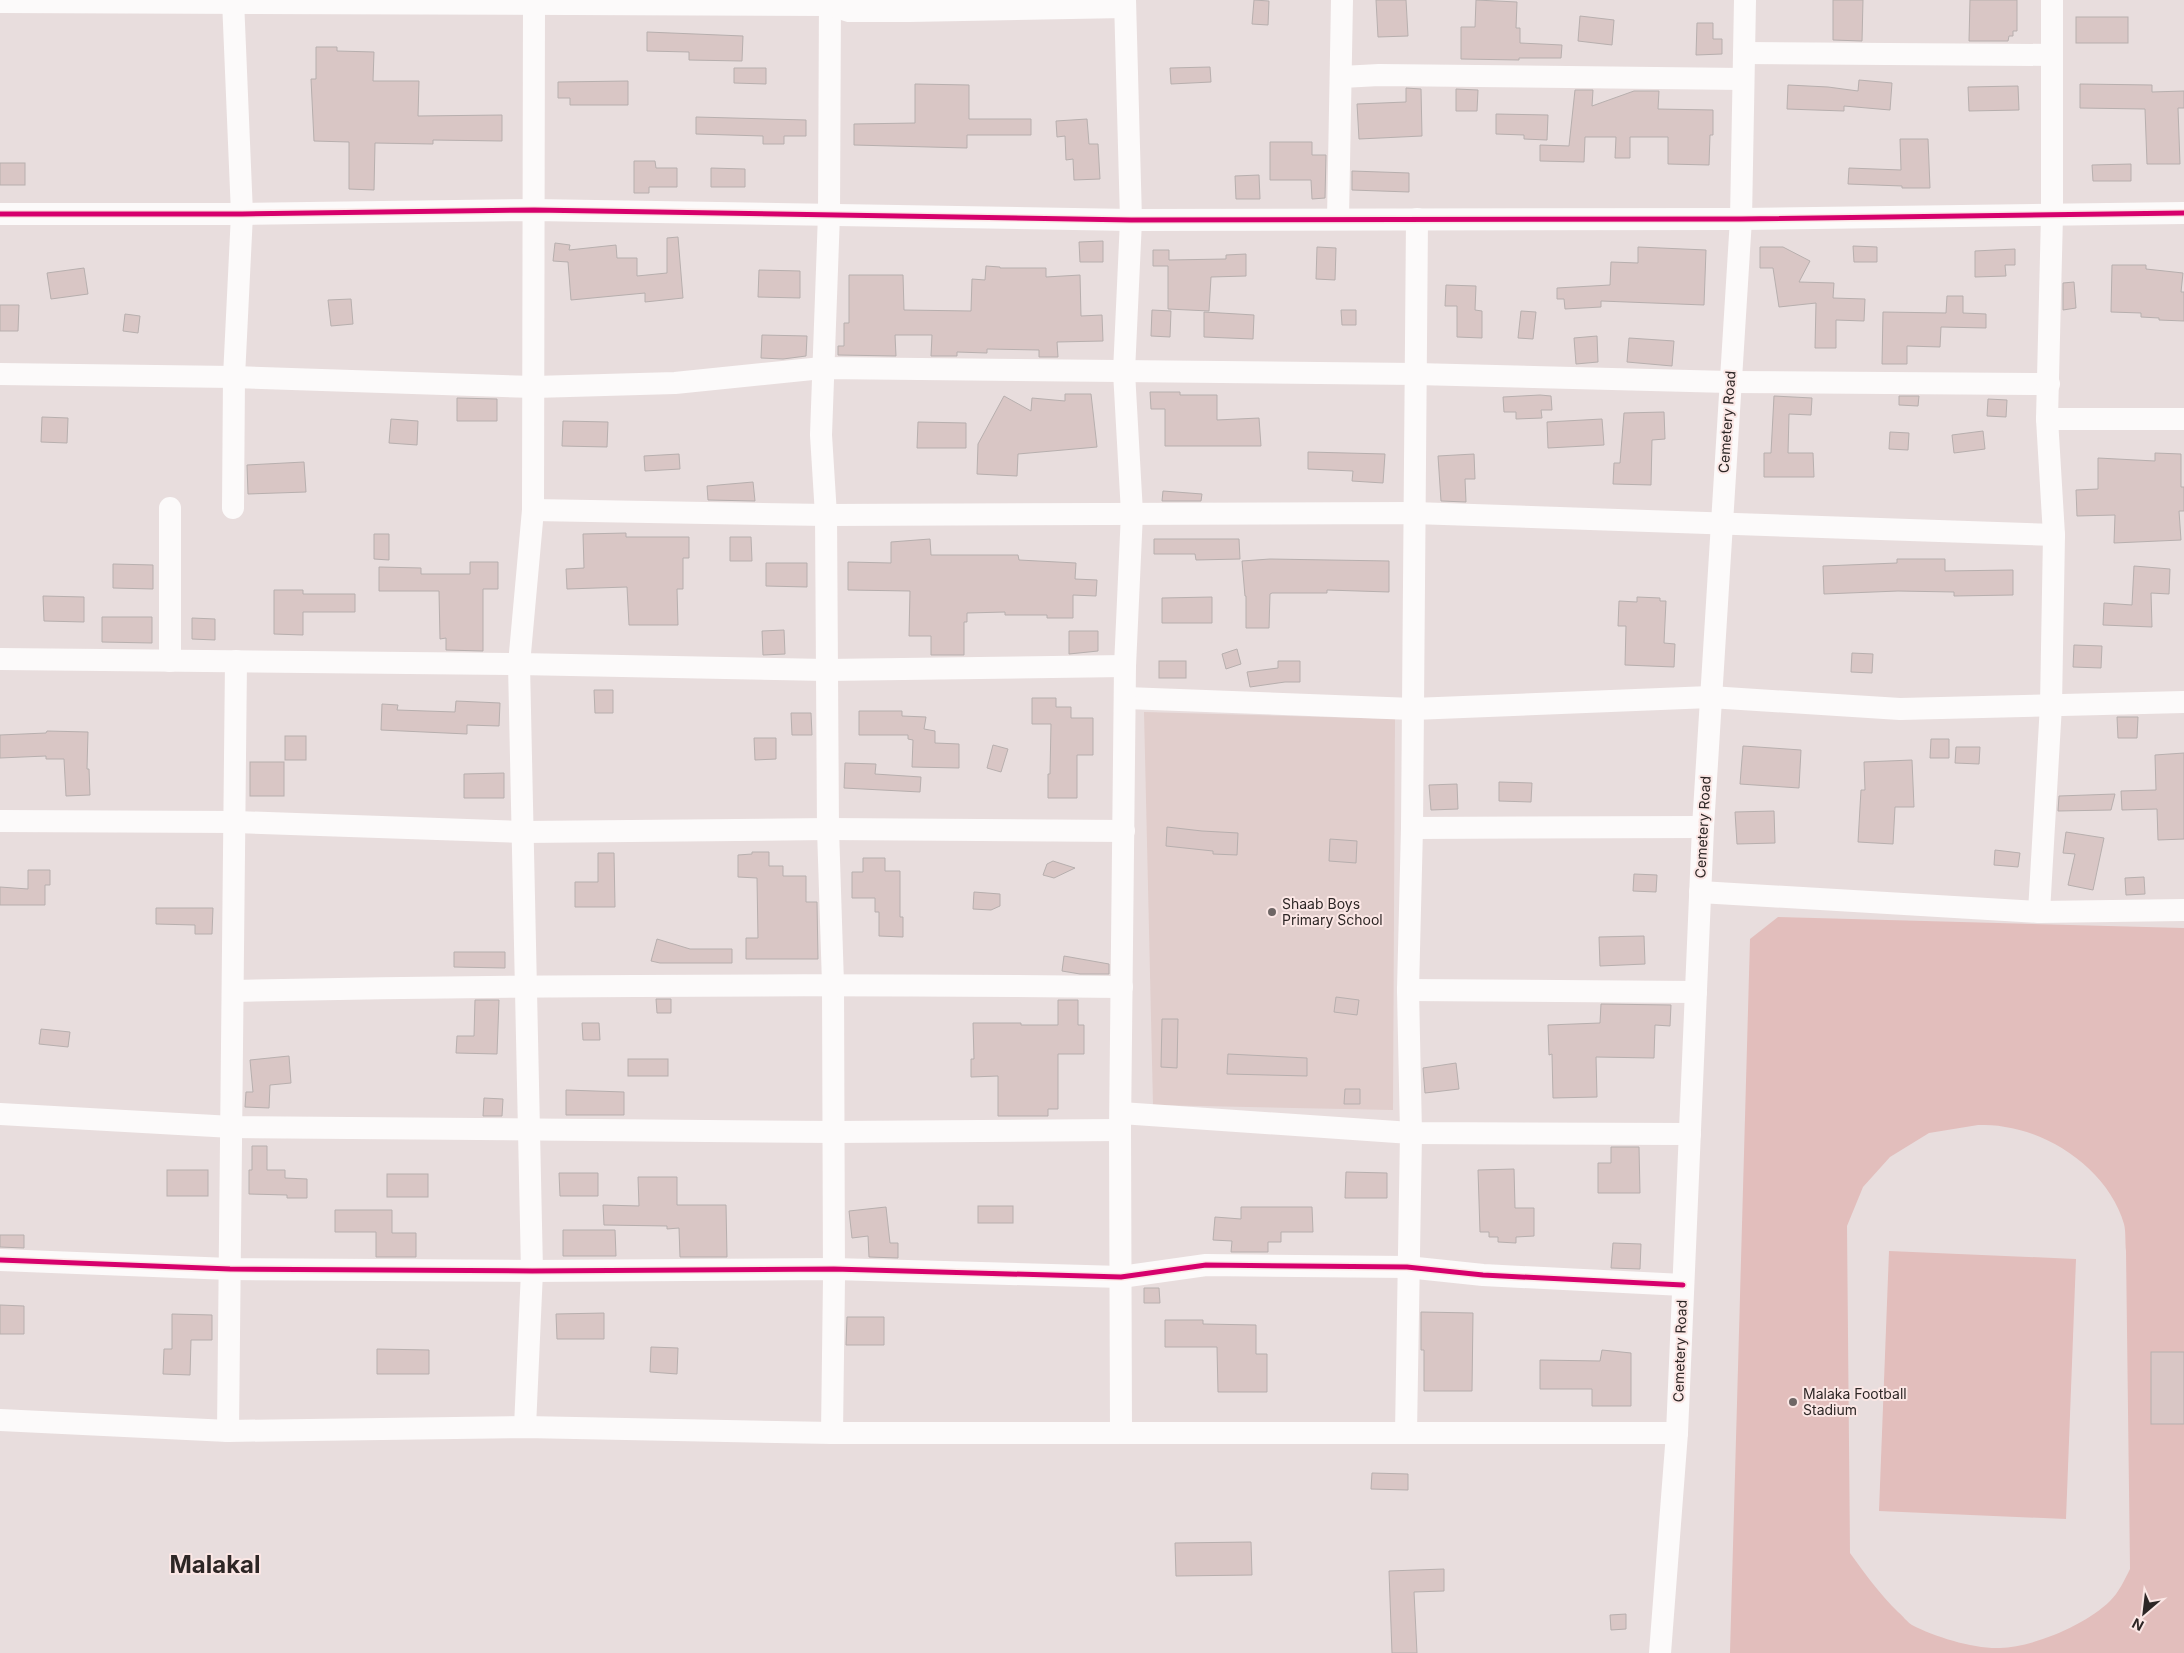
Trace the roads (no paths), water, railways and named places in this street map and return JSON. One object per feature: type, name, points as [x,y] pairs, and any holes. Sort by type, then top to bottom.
[{"type":"street","points":[[1338,219],[1342,0]]},
{"type":"street","name":"Cemetery Road","points":[[1660,1653],[1677,1433],[1703,828],[1729,382],[1741,219],[1745,0]]},
{"type":"street","points":[[2039,912],[2051,705],[2054,535],[2047,419],[2052,215],[2052,0]]},
{"type":"street","points":[[232,508],[234,377],[242,214],[233,1]]},
{"type":"street","points":[[0,2],[830,3],[849,11],[1125,3],[1131,220],[1124,372],[1132,513],[1125,666],[1120,1121],[1121,1433]]},
{"type":"street","points":[[524,1427],[532,1271],[519,664],[533,510],[534,2]]},
{"type":"street","points":[[830,3],[829,214],[821,435],[826,515],[828,829],[833,984],[834,1269],[832,1433]]},
{"type":"street","points":[[1744,53],[2052,55]]},
{"type":"street","points":[[1342,77],[1379,75],[1744,79]]},
{"type":"street","points":[[0,214],[242,214],[534,210],[1131,220],[1741,219],[2184,213]]},
{"type":"street","points":[[1406,1433],[1407,1267],[1411,1133],[1408,990],[1412,828],[1417,219]]},
{"type":"street","points":[[0,374],[234,377],[534,387],[675,383],[822,368],[1416,374],[1729,382],[2049,384]]},
{"type":"street","points":[[2047,419],[2184,419]]},
{"type":"street","points":[[170,508],[170,661]]},
{"type":"street","points":[[533,510],[826,515],[1414,513],[2054,535]]},
{"type":"street","points":[[0,659],[519,664],[826,670],[1125,666]]},
{"type":"street","points":[[228,1432],[236,822],[236,661]]},
{"type":"street","points":[[1126,698],[1413,709],[1710,697],[1900,709],[2184,702]]},
{"type":"street","points":[[0,821],[236,822],[523,832],[828,829],[1124,831]]},
{"type":"street","points":[[1412,828],[1703,828]]},
{"type":"street","points":[[1700,892],[2039,912],[2184,910]]},
{"type":"street","points":[[234,991],[526,985],[833,984],[1122,987]]},
{"type":"street","points":[[1408,990],[1696,992]]},
{"type":"street","points":[[0,1114],[232,1127],[834,1132],[1120,1121],[1411,1133],[1690,1134]]},
{"type":"street","points":[[0,1260],[230,1269],[532,1271],[834,1269],[1120,1277],[1206,1265],[1407,1267],[1483,1275],[1683,1285]]},
{"type":"street","points":[[0,1420],[228,1432],[524,1427],[832,1433],[1677,1433]]},
{"type":"place","name":"Shaab Boys Primary School","points":[[1272,912]]},
{"type":"place","name":"Malaka Football Stadium","points":[[1793,1402]]},
{"type":"district","name":"Malakal","points":[[215,1565]]}]
